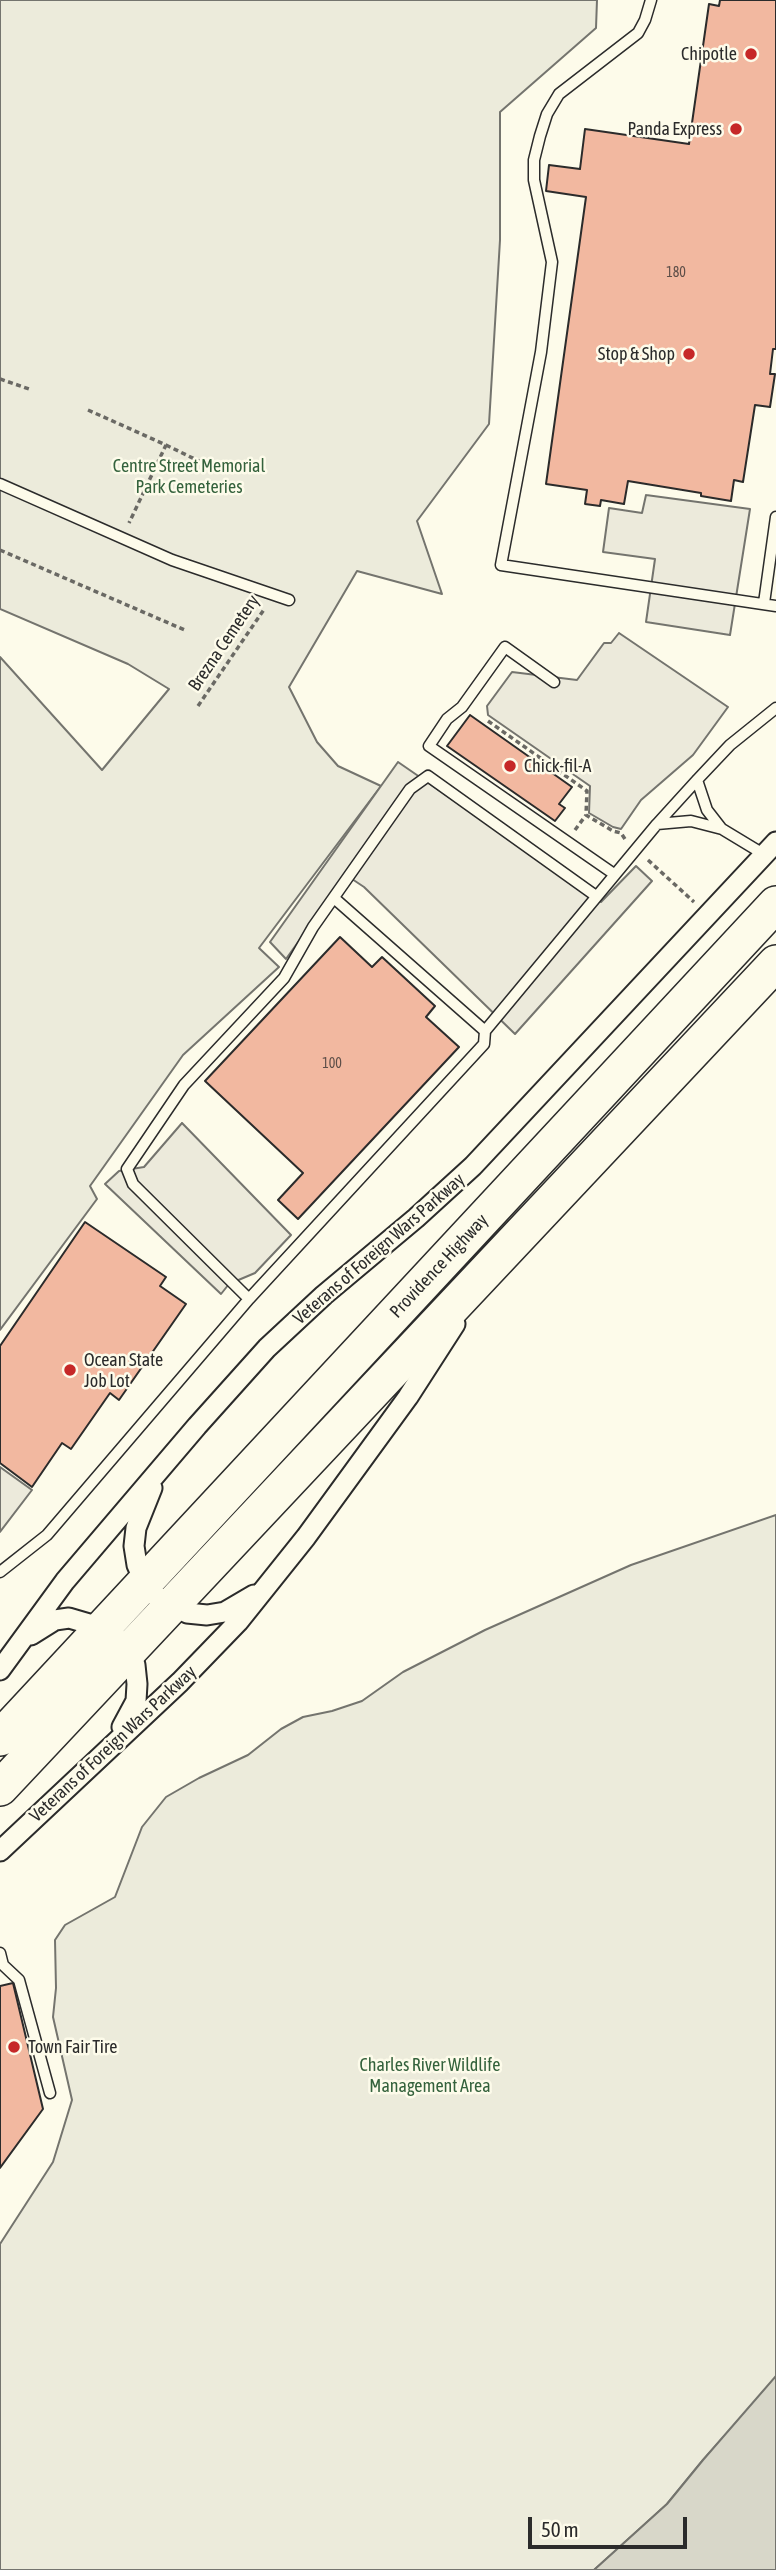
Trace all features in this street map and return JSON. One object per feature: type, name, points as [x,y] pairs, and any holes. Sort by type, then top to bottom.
[{"type":"highway","name":"Providence Highway","points":[[103,1628],[776,904]]},
{"type":"highway","points":[[0,1788],[776,963]]},
{"type":"highway","points":[[0,1738],[103,1628]]},
{"type":"street","name":"Veterans of Foreign Wars Parkway","points":[[6,1662],[65,1581],[163,1465],[259,1358],[296,1321],[473,1166],[770,848]]},
{"type":"street","name":"Veterans of Foreign Wars Parkway","points":[[0,1851],[211,1651],[270,1584],[408,1396],[495,1262]]},
{"type":"street","points":[[163,1465],[136,1528],[134,1546],[137,1565],[154,1595],[187,1613],[207,1615],[225,1612],[270,1584]]},
{"type":"street","points":[[6,1662],[31,1634],[55,1620],[69,1618],[103,1628],[116,1637],[135,1665],[136,1701],[129,1718],[108,1749]]},
{"type":"lane","points":[[651,0],[638,33],[559,94],[547,114],[534,160],[534,180],[552,262],[541,352],[501,565],[776,606]]},
{"type":"lane","points":[[0,484],[172,560],[289,600]]},
{"type":"lane","points":[[764,603],[776,517]]},
{"type":"lane","points":[[554,682],[505,648],[463,707],[447,719],[429,746],[614,874]]},
{"type":"lane","points":[[0,1572],[47,1535],[249,1299],[473,1057],[484,1044],[485,1031],[657,824],[730,745],[776,708]]},
{"type":"lane","points":[[249,1299],[133,1184],[127,1169],[184,1085],[284,978],[334,898],[410,789],[428,776],[596,896]]},
{"type":"lane","points":[[697,780],[707,810],[722,829]]},
{"type":"lane","points":[[657,824],[691,821],[722,829],[770,848]]},
{"type":"lane","points":[[334,898],[485,1031]]},
{"type":"lane","points":[[0,1953],[3,1965],[19,1980],[50,2093]]},
{"type":"path","points":[[0,379],[32,390]]},
{"type":"path","points":[[88,410],[215,469]]},
{"type":"path","points":[[122,538],[166,445]]},
{"type":"path","points":[[0,550],[187,631]]},
{"type":"path","name":"Brezna Cemetery","points":[[198,706],[274,595]]},
{"type":"path","points":[[488,721],[587,791],[586,815],[572,834]]},
{"type":"path","points":[[586,815],[621,833],[625,839]]},
{"type":"path","points":[[647,860],[695,904]]},
{"type":"green space","name":"Centre Street Memorial Park Cemeteries","points":[[0,0],[597,0],[596,28],[500,112],[500,240],[489,424],[417,521],[442,594],[357,571],[289,687],[317,742],[338,766],[381,786],[259,948],[279,967],[183,1055],[90,1186],[97,1199],[0,1330],[0,657],[102,770],[169,689],[128,664],[0,609]]},
{"type":"green space","name":"Charles River Wildlife Management Area","points":[[776,1515],[776,2393],[752,2415],[739,2420],[667,2504],[594,2570],[0,2570],[0,2244],[53,2162],[72,2100],[53,2017],[56,1988],[55,1940],[65,1925],[115,1897],[142,1827],[166,1797],[248,1755],[281,1729],[303,1717],[362,1701],[403,1672],[485,1630],[631,1565]]},
{"type":"shaded area","points":[[646,495],[750,509],[730,635],[646,622],[655,559],[603,552],[609,508],[642,513]]},
{"type":"shaded area","points":[[619,633],[728,707],[693,755],[641,800],[621,829],[589,813],[590,786],[488,715],[487,706],[512,672],[577,680],[604,643],[611,643]]},
{"type":"shaded area","points":[[398,762],[601,902],[636,866],[652,881],[515,1034],[364,887],[346,875],[286,959],[270,942]]},
{"type":"shaded area","points":[[182,1123],[291,1235],[255,1273],[229,1284],[221,1294],[105,1184],[119,1171],[144,1167]]},
{"type":"shaded area","points":[[0,1467],[32,1490],[0,1532]]},
{"type":"shaded area","points":[[776,2376],[776,2570],[594,2570],[667,2504]]},
{"type":"building","points":[[720,0],[776,0],[776,349],[773,349],[770,374],[775,374],[770,407],[755,405],[743,482],[734,480],[731,501],[701,496],[701,493],[628,481],[624,504],[601,500],[600,506],[585,504],[587,490],[546,484],[586,197],[546,191],[549,165],[580,169],[585,129],[689,144],[709,4],[719,6]]},
{"type":"building","name":"Chick-fil-A","points":[[470,715],[572,787],[559,804],[565,808],[555,821],[447,746]]},
{"type":"building","points":[[340,937],[372,967],[382,957],[435,1006],[426,1017],[459,1047],[298,1219],[278,1200],[303,1173],[205,1081]]},
{"type":"building","name":"Ocean State Job Lot","points":[[85,1222],[166,1277],[160,1286],[186,1304],[119,1400],[110,1393],[71,1449],[62,1443],[32,1487],[0,1463],[0,1346]]},
{"type":"building","name":"Town Fair Tire","points":[[13,1983],[43,2109],[0,2168],[0,1986]]},
{"type":"place","name":"Chipotle","points":[[751,54]]},
{"type":"place","name":"Panda Express","points":[[736,129]]},
{"type":"place","name":"Stop & Shop","points":[[689,354]]},
{"type":"place","name":"Chick-fil-A","points":[[510,766]]},
{"type":"place","name":"Ocean State Job Lot","points":[[70,1370]]},
{"type":"place","name":"Town Fair Tire","points":[[14,2047]]}]
